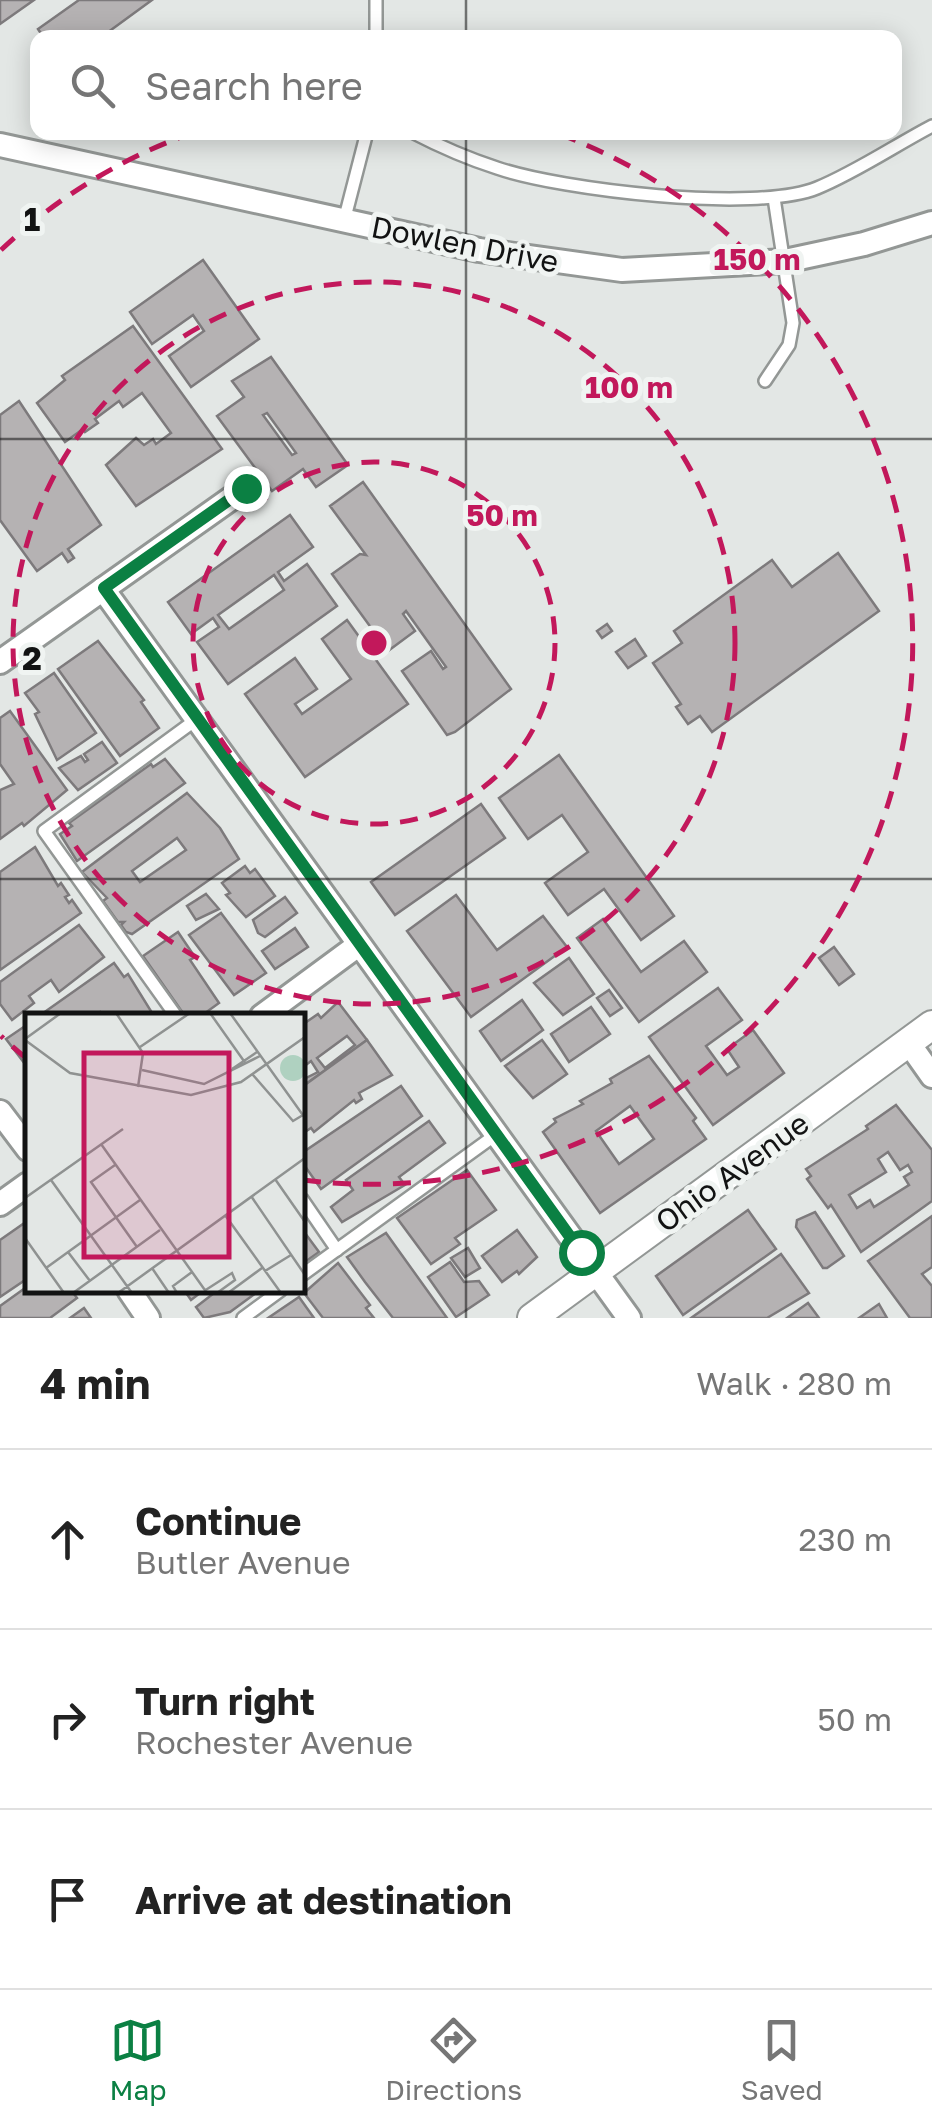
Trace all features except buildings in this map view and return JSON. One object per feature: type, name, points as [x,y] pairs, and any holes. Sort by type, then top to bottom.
[{"type":"street","name":"Dowlen Drive","points":[[0,146],[478,250],[622,270],[785,261],[864,244],[932,223]]},
{"type":"street","points":[[0,662],[246,488]]},
{"type":"street","points":[[104,588],[357,946],[629,1318]]},
{"type":"street","points":[[266,1013],[357,946]]},
{"type":"street","name":"Ohio Avenue","points":[[532,1318],[932,1025]]},
{"type":"street","points":[[908,1042],[932,1076]]},
{"type":"street","points":[[0,1112],[25,1145]]},
{"type":"street","points":[[0,1204],[25,1186]]},
{"type":"street","points":[[131,1293],[148,1318]]},
{"type":"lane","points":[[376,0],[376,30]]},
{"type":"lane","points":[[431,140],[500,170],[586,185],[659,196],[774,198],[816,189],[932,126]]},
{"type":"lane","points":[[344,221],[365,140]]},
{"type":"lane","points":[[765,381],[789,345],[793,323],[774,198]]},
{"type":"lane","points":[[174,1013],[44,831],[197,719]]},
{"type":"lane","points":[[305,1272],[494,1136]]},
{"type":"lane","points":[[305,1204],[337,1250]]},
{"type":"lane","points":[[243,1318],[277,1293]]},
{"type":"route","points":[[246,488],[104,588],[306,876],[581,1252]]}]
